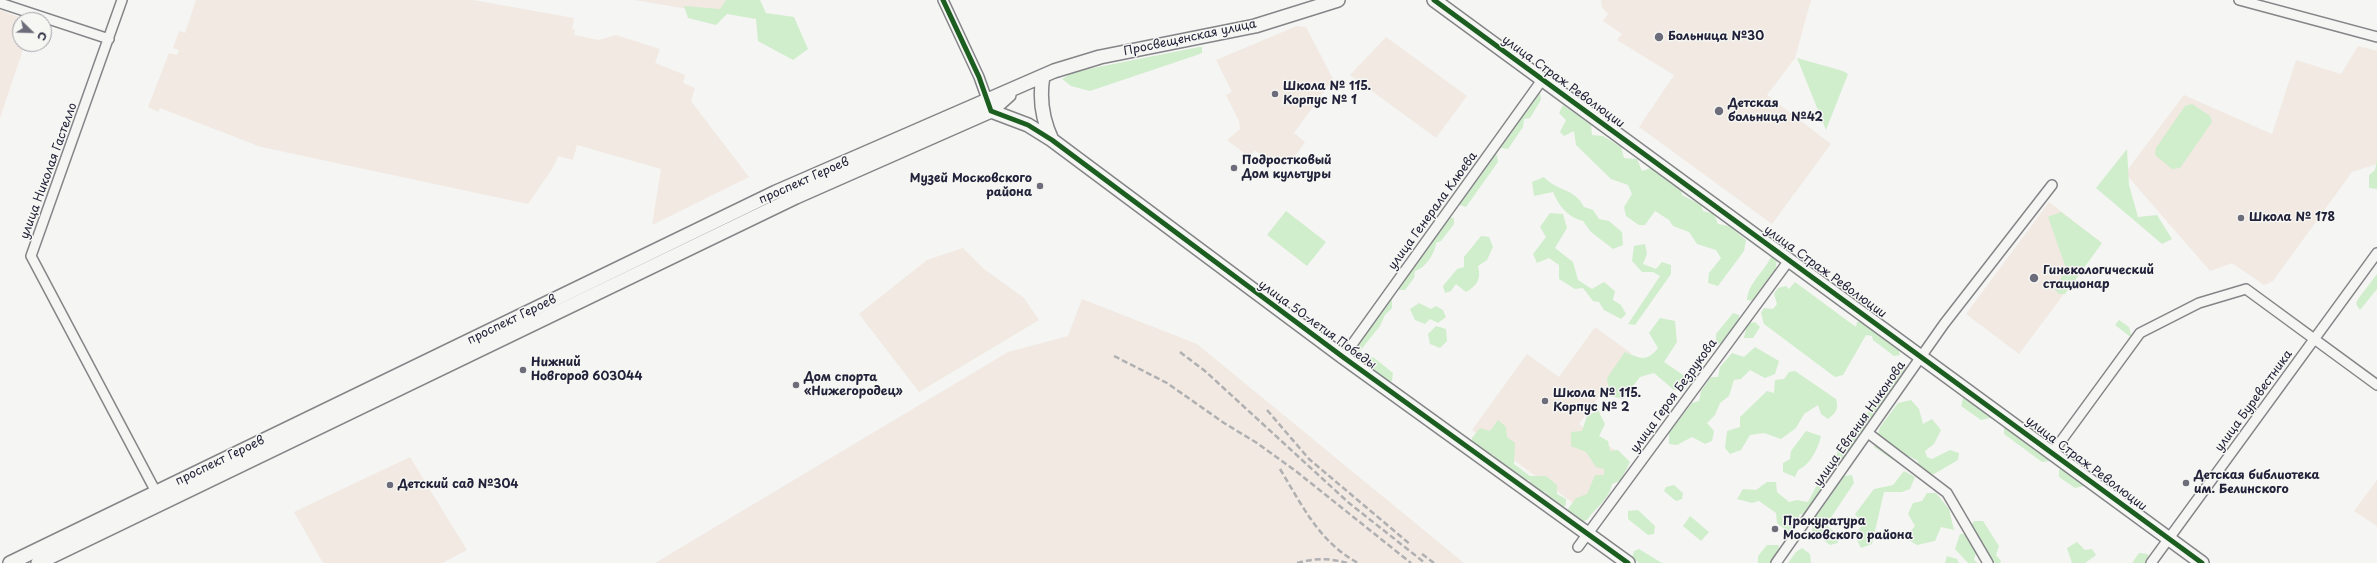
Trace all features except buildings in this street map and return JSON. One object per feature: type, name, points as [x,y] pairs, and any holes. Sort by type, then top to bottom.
[{"type":"main road","name":"Просвещенская улица","points":[[1044,76],[1076,62],[1255,26],[1338,0]]},
{"type":"main road","name":"улица Страж Революции","points":[[1434,0],[1790,259],[2202,563]]},
{"type":"main road","name":"проспект Героев","points":[[38,563],[796,197],[989,106],[1018,88],[1044,76]]},
{"type":"main road","points":[[1044,76],[1040,91],[1044,124],[1052,140]]},
{"type":"main road","name":"проспект Героев","points":[[10,563],[776,192],[989,106]]},
{"type":"main road","name":"улица 50-летия Победы","points":[[989,106],[1028,125],[1052,140],[1343,357],[1628,563]]},
{"type":"street","name":"улица Николая Гастелло","points":[[122,0],[31,256],[156,492]]},
{"type":"street","points":[[943,0],[979,78],[989,106]]},
{"type":"street","points":[[2239,0],[2377,38]]},
{"type":"street","points":[[0,3],[108,39]]},
{"type":"street","name":"улица Генерала Клюева","points":[[1343,357],[1542,80]]},
{"type":"street","name":"улица Евгения Никонова","points":[[1776,563],[1921,356],[2052,186]]},
{"type":"street","name":"улица Буревестника","points":[[2151,563],[2377,253]]},
{"type":"street","name":"улица Героя Безрукова","points":[[1578,547],[1790,259]]},
{"type":"street","points":[[2053,452],[2140,333],[2199,303],[2246,288],[2377,385]]},
{"type":"street","points":[[1868,433],[1947,493],[1988,563]]},
{"type":"shaded area","points":[[196,0],[473,0],[574,18],[572,29],[575,30],[574,35],[599,40],[616,35],[660,49],[655,63],[685,75],[683,83],[695,88],[691,101],[749,177],[652,225],[661,169],[577,145],[573,160],[558,156],[554,166],[528,204],[261,147],[160,108],[158,112],[148,107],[169,53],[177,55],[179,50],[173,48],[179,31],[185,33]]},
{"type":"shaded area","points":[[634,0],[733,0],[724,15]]},
{"type":"shaded area","name":"Детская больница №42","points":[[1601,0],[1811,0],[1795,58],[1767,95],[1831,144],[1772,224],[1639,127],[1674,75],[1617,40],[1622,34],[1603,21],[1608,14],[1602,7]]},
{"type":"shaded area","points":[[0,10],[12,14],[12,52],[22,52],[0,118]]},
{"type":"shaded area","name":"Школа № 115. Корпус № 1","points":[[1297,26],[1306,27],[1333,79],[1294,133],[1305,142],[1291,162],[1287,160],[1285,164],[1276,157],[1271,163],[1255,150],[1249,157],[1227,140],[1240,129],[1239,121],[1226,95],[1232,92],[1216,60]]},
{"type":"shaded area","points":[[1386,37],[1467,96],[1436,138],[1350,75]]},
{"type":"shaded area","name":"Школа № 178","points":[[2358,46],[2377,51],[2377,164],[2352,172],[2273,281],[2264,285],[2232,263],[2210,271],[2125,173],[2184,95],[2272,134],[2296,60],[2341,74]]},
{"type":"shaded area","name":"Гинекологический стационар","points":[[2049,202],[2102,243],[2019,354],[1966,314]]},
{"type":"shaded area","points":[[963,248],[984,269],[1024,298],[1039,320],[919,392],[859,314],[927,260]]},
{"type":"shaded area","points":[[1082,299],[1197,344],[1464,563],[655,563],[1008,352],[1068,336]]},
{"type":"shaded area","name":"Школа № 115. Корпус № 2","points":[[1595,327],[1631,353],[1579,424],[1627,459],[1587,513],[1472,430],[1527,354],[1559,377]]},
{"type":"shaded area","name":"Детский сад №304","points":[[410,457],[467,550],[442,563],[323,563],[294,512]]},
{"type":"shaded area","points":[[2377,480],[2377,526],[2354,511]]},
{"type":"green space","points":[[726,0],[760,0],[766,13],[794,17],[808,49],[793,60],[758,41],[756,19],[727,14],[716,25],[688,18],[684,6],[720,9]]},
{"type":"green space","points":[[1202,47],[1202,53],[1090,91],[1071,86],[1062,79],[1073,72]]},
{"type":"green space","points":[[1797,58],[1843,71],[1848,74],[1826,130]]},
{"type":"green space","points":[[1540,92],[1541,100],[1530,118],[1524,119],[1523,127],[1508,149],[1501,148],[1499,142],[1515,119],[1521,118],[1521,109],[1532,93]]},
{"type":"green space","points":[[2192,104],[2210,116],[2212,122],[2180,168],[2172,169],[2155,155],[2156,148],[2185,106]]},
{"type":"green space","points":[[1563,105],[1591,125],[1592,135],[1603,136],[1621,147],[1624,158],[1637,159],[1642,171],[1651,168],[1681,189],[1682,195],[1701,205],[1703,211],[1714,214],[1718,224],[1729,226],[1746,240],[1744,251],[1718,286],[1708,283],[1709,273],[1721,258],[1716,250],[1697,244],[1689,232],[1673,226],[1669,220],[1655,211],[1645,225],[1639,225],[1626,216],[1624,207],[1632,194],[1628,185],[1611,179],[1576,145],[1574,131],[1564,136],[1560,132],[1566,120],[1559,113]]},
{"type":"green space","points":[[2127,149],[2129,185],[2138,217],[2157,215],[2172,239],[2162,244],[2096,188]]},
{"type":"green space","points":[[1489,155],[1497,155],[1498,162],[1466,207],[1457,204]]},
{"type":"green space","points":[[2377,160],[2377,189],[2369,188],[2369,175],[2375,170]]},
{"type":"green space","points":[[1544,177],[1554,185],[1576,196],[1584,207],[1593,210],[1599,219],[1609,221],[1622,232],[1623,245],[1613,249],[1591,232],[1583,221],[1568,214],[1558,202],[1553,192],[1534,196],[1532,182]]},
{"type":"green space","points":[[1286,211],[1326,242],[1307,266],[1267,235]]},
{"type":"green space","points":[[2061,212],[2102,243],[2065,294],[2059,294],[2055,290],[2066,268],[2048,217]]},
{"type":"green space","points":[[1550,213],[1563,214],[1567,228],[1555,248],[1573,262],[1578,280],[1592,289],[1604,282],[1615,291],[1613,300],[1621,305],[1626,314],[1621,319],[1604,310],[1599,302],[1593,301],[1583,288],[1575,289],[1559,279],[1559,265],[1549,258],[1537,263],[1533,254],[1546,237],[1540,227]]},
{"type":"green space","points":[[1447,217],[1454,218],[1454,224],[1441,241],[1436,243],[1434,252],[1426,264],[1415,271],[1414,278],[1405,290],[1398,290],[1402,278],[1412,270],[1411,265],[1426,244],[1433,241],[1435,233]]},
{"type":"green space","points":[[1481,236],[1489,237],[1493,247],[1487,260],[1478,266],[1478,281],[1466,292],[1456,284],[1451,291],[1445,293],[1443,286],[1457,269],[1464,267],[1464,257]]},
{"type":"green space","points":[[1645,244],[1647,254],[1643,264],[1656,269],[1662,262],[1671,265],[1671,274],[1635,325],[1628,324],[1660,276],[1653,272],[1642,272],[1632,261],[1634,246]]},
{"type":"green space","points":[[1771,257],[1777,259],[1775,273],[1754,301],[1747,300],[1750,288]]},
{"type":"green space","points":[[2377,274],[2377,289],[2360,310],[2356,304],[2358,299]]},
{"type":"green space","points":[[1795,282],[1856,327],[1857,322],[1862,321],[1873,326],[1874,331],[1880,332],[1883,339],[1888,338],[1898,347],[1900,355],[1894,356],[1873,340],[1872,336],[1866,335],[1843,375],[1835,377],[1764,324],[1761,313],[1764,308],[1773,309],[1777,304],[1774,294],[1778,288],[1786,286],[1789,289]]},
{"type":"green space","points":[[1386,299],[1392,300],[1392,308],[1385,315],[1380,326],[1360,351],[1352,350]]},
{"type":"green space","points":[[1419,303],[1431,309],[1436,306],[1443,310],[1446,317],[1438,323],[1430,319],[1425,324],[1415,320],[1410,309]]},
{"type":"green space","points":[[1733,313],[1739,315],[1739,322],[1723,344],[1716,343],[1716,334]]},
{"type":"green space","points":[[1660,318],[1675,321],[1677,342],[1664,362],[1683,375],[1684,389],[1674,390],[1654,373],[1640,377],[1623,399],[1610,396],[1607,378],[1625,352],[1643,358],[1650,356],[1658,348],[1649,333]]},
{"type":"green space","points":[[2119,320],[2129,327],[2132,338],[2115,325]]},
{"type":"green space","points":[[1755,322],[1760,327],[1753,338],[1744,338],[1747,324]]},
{"type":"green space","points":[[1436,326],[1446,329],[1447,341],[1440,348],[1430,344],[1428,334]]},
{"type":"green space","points":[[1755,347],[1779,361],[1775,374],[1765,378],[1750,370],[1741,379],[1734,380],[1729,396],[1720,403],[1715,415],[1707,423],[1714,431],[1712,441],[1705,444],[1692,437],[1677,445],[1669,444],[1669,433],[1692,403],[1699,401],[1701,391],[1711,377],[1718,377],[1720,367],[1732,353],[1744,357]]},
{"type":"green space","points":[[1373,357],[1393,373],[1392,381],[1383,383],[1364,368],[1365,360]]},
{"type":"green space","points":[[1899,367],[1908,367],[1907,377],[1866,435],[1856,437],[1856,445],[1849,450],[1847,459],[1835,463],[1838,449],[1844,444],[1848,435],[1856,433],[1856,427],[1874,405],[1879,404],[1879,400],[1885,389],[1890,382],[1897,377]]},
{"type":"green space","points":[[1795,371],[1836,399],[1837,408],[1835,413],[1828,419],[1821,414],[1818,405],[1804,414],[1796,428],[1781,439],[1764,433],[1750,435],[1741,450],[1730,454],[1725,448],[1727,431],[1740,427],[1740,417],[1767,391],[1774,393],[1775,380],[1784,379],[1789,372]]},
{"type":"green space","points":[[1970,395],[1990,410],[1990,418],[1981,420],[1961,406],[1963,398]]},
{"type":"green space","points":[[1911,400],[1919,409],[1923,424],[1932,419],[1941,430],[1934,444],[1925,451],[1927,457],[1932,459],[1950,450],[1959,453],[1958,460],[1934,474],[1920,473],[1918,461],[1909,456],[1893,460],[1874,447],[1880,427],[1898,403]]},
{"type":"green space","points":[[1598,410],[1605,424],[1599,436],[1608,441],[1610,451],[1618,450],[1630,462],[1621,480],[1612,484],[1608,495],[1602,503],[1587,520],[1578,523],[1570,516],[1568,509],[1576,498],[1587,494],[1595,475],[1604,475],[1604,469],[1596,467],[1586,452],[1571,446],[1571,432],[1582,431],[1587,416]]},
{"type":"green space","points":[[1498,420],[1506,427],[1507,437],[1515,443],[1514,464],[1530,476],[1546,476],[1557,485],[1557,494],[1566,499],[1566,505],[1559,510],[1550,503],[1545,492],[1534,491],[1529,480],[1524,480],[1507,473],[1499,465],[1494,455],[1486,455],[1472,446],[1472,438],[1480,428],[1490,431]]},
{"type":"green space","points":[[2004,426],[2048,451],[2050,461],[2042,462],[2004,434]]},
{"type":"green space","points":[[1806,431],[1821,436],[1813,456],[1802,468],[1798,470],[1795,477],[1783,472],[1783,463],[1790,459],[1791,451]]},
{"type":"green space","points":[[2065,467],[2083,478],[2084,486],[2075,488],[2059,477],[2059,470]]},
{"type":"green space","points":[[1904,471],[1915,477],[1910,489],[1902,492],[1884,492],[1872,544],[1861,548],[1856,538],[1862,523],[1855,514],[1874,489],[1893,485]]},
{"type":"green space","points":[[1852,475],[1854,483],[1826,525],[1836,533],[1838,543],[1830,545],[1812,531],[1813,521],[1844,476]]},
{"type":"green space","points":[[1819,481],[1827,482],[1823,493],[1813,507],[1799,515],[1800,524],[1794,532],[1787,531],[1777,523],[1776,513],[1759,501],[1752,503],[1737,499],[1743,489],[1756,490],[1767,482],[1776,482],[1777,492],[1789,502],[1797,500],[1808,502]]},
{"type":"green space","points":[[1674,485],[1683,493],[1682,499],[1676,501],[1664,491],[1666,487]]},
{"type":"green space","points":[[1927,493],[1936,493],[1949,509],[1954,530],[1941,527],[1935,541],[1917,545],[1905,538],[1915,526],[1908,514],[1913,503],[1922,501]]},
{"type":"green space","points":[[1638,510],[1655,526],[1654,534],[1648,535],[1628,519],[1628,511]]},
{"type":"green space","points":[[1690,516],[1709,532],[1701,541],[1683,526]]},
{"type":"green space","points":[[1974,521],[1983,521],[1999,546],[1996,555],[2001,561],[2000,563],[1989,563],[1970,528]]},
{"type":"green space","points":[[1960,534],[1968,534],[1977,549],[1974,560],[1978,563],[1968,563],[1955,549]]},
{"type":"green space","points":[[2077,542],[2085,550],[2092,549],[2096,555],[2085,563],[2072,563],[2067,548]]},
{"type":"green space","points":[[1767,545],[1779,545],[1777,554],[1770,563],[1758,563],[1758,556]]},
{"type":"green space","points":[[1802,548],[1810,554],[1811,563],[1788,563],[1796,552]]},
{"type":"green space","points":[[1639,549],[1662,563],[1639,563],[1632,558],[1634,551]]},
{"type":"green space","points":[[2139,553],[2148,554],[2148,563],[2132,563]]},
{"type":"green space","points":[[1947,556],[1957,559],[1959,563],[1945,563]]},
{"type":"railway","points":[[1180,352],[1205,371],[1349,503],[1425,563]]},
{"type":"railway","points":[[1114,356],[1167,383],[1224,423],[1257,443],[1297,472],[1411,563]]},
{"type":"railway","points":[[1267,410],[1309,459],[1411,545]]},
{"type":"railway","points":[[1280,469],[1304,509],[1322,534],[1332,545],[1358,563]]},
{"type":"railway","points":[[1422,554],[1434,563]]},
{"type":"railway","points":[[1297,563],[1322,559],[1347,563]]},
{"type":"cycle path","points":[[943,0],[979,77],[991,111],[1028,125],[1052,140],[1343,357],[1628,563]]},
{"type":"cycle path","points":[[1434,0],[2202,563]]},
{"type":"place","name":"Больница №30","points":[[1659,37]]},
{"type":"place","name":"Школа № 115. Корпус № 1","points":[[1275,94]]},
{"type":"place","name":"Детская больница №42","points":[[1719,111]]},
{"type":"place","name":"Подростковый Дом культуры","points":[[1234,168]]},
{"type":"place","name":"Музей Московского района","points":[[1040,186]]},
{"type":"place","name":"Школа № 178","points":[[2241,218]]},
{"type":"place","name":"Гинекологический стационар","points":[[2034,278]]},
{"type":"place","name":"Нижний Новгород 603044","points":[[523,370]]},
{"type":"place","name":"Дом спорта «Нижегородец»","points":[[796,385]]},
{"type":"place","name":"Школа № 115. Корпус № 2","points":[[1545,401]]},
{"type":"place","name":"Детская библиотека им. Белинского","points":[[2186,483]]},
{"type":"place","name":"Детский сад №304","points":[[390,485]]},
{"type":"place","name":"Прокуратура Московского района","points":[[1775,529]]}]
